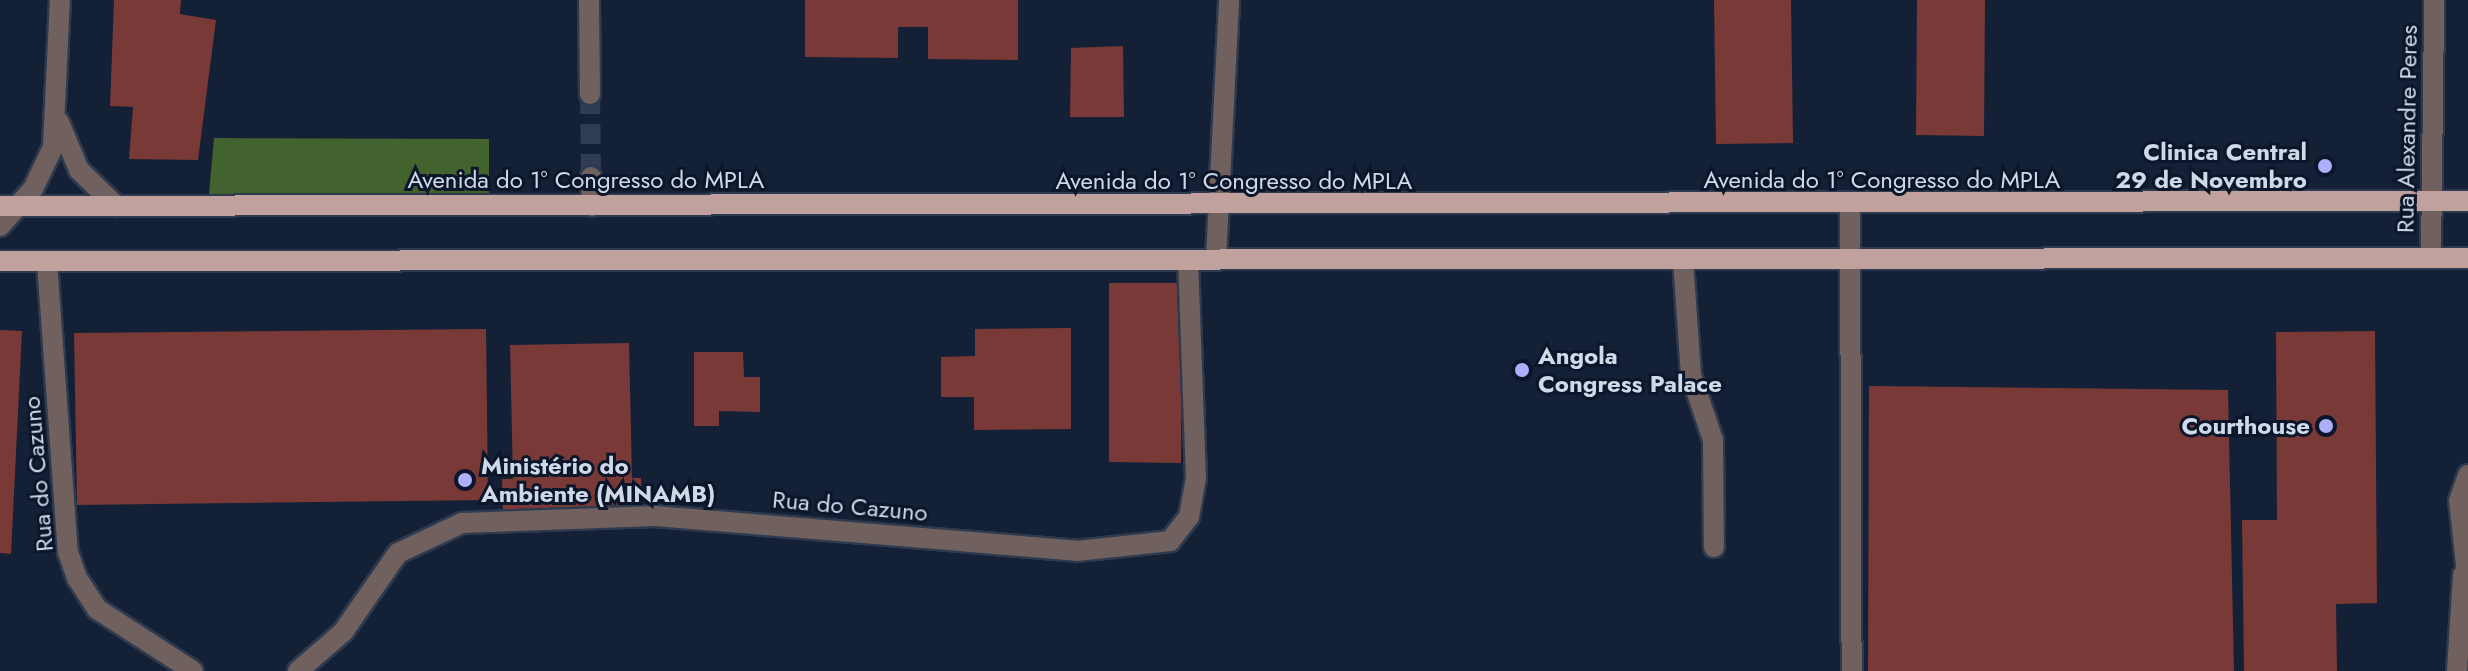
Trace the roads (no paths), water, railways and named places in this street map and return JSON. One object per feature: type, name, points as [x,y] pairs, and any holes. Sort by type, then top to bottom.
[{"type":"main road","name":"Avenida do 1º Congresso do MPLA","points":[[10,206],[1850,207],[2468,201]]},
{"type":"main road","points":[[0,261],[2468,258]]},
{"type":"street","points":[[0,226],[10,206],[44,170],[59,122],[60,0]]},
{"type":"street","points":[[589,0],[590,94]]},
{"type":"street","points":[[1216,259],[1229,0]]},
{"type":"street","name":"Rua Alexandre Peres","points":[[2431,258],[2434,0]]},
{"type":"street","points":[[59,122],[79,170],[116,206]]},
{"type":"street","points":[[591,177],[592,206]]},
{"type":"street","points":[[1850,207],[1852,671]]},
{"type":"street","name":"Rua do Cazuno","points":[[298,671],[343,632],[398,553],[462,523],[655,516],[1077,551],[1170,541],[1189,517],[1196,478],[1188,260]]},
{"type":"street","points":[[1683,260],[1691,375],[1713,440],[1714,547]]},
{"type":"street","name":"Rua do Cazuno","points":[[47,262],[68,552],[77,578],[97,609],[193,671]]},
{"type":"street","points":[[2457,671],[2466,579],[2459,501],[2468,475]]},
{"type":"tunnel","points":[[590,94],[591,177]]},
{"type":"place","name":"Clinica Central 29 de Novembro","points":[[2325,166]]},
{"type":"place","name":"Angola Congress Palace","points":[[1522,370]]},
{"type":"place","name":"Courthouse","points":[[2326,426]]},
{"type":"place","name":"Ministério do Ambiente (MINAMB)","points":[[465,480]]}]
